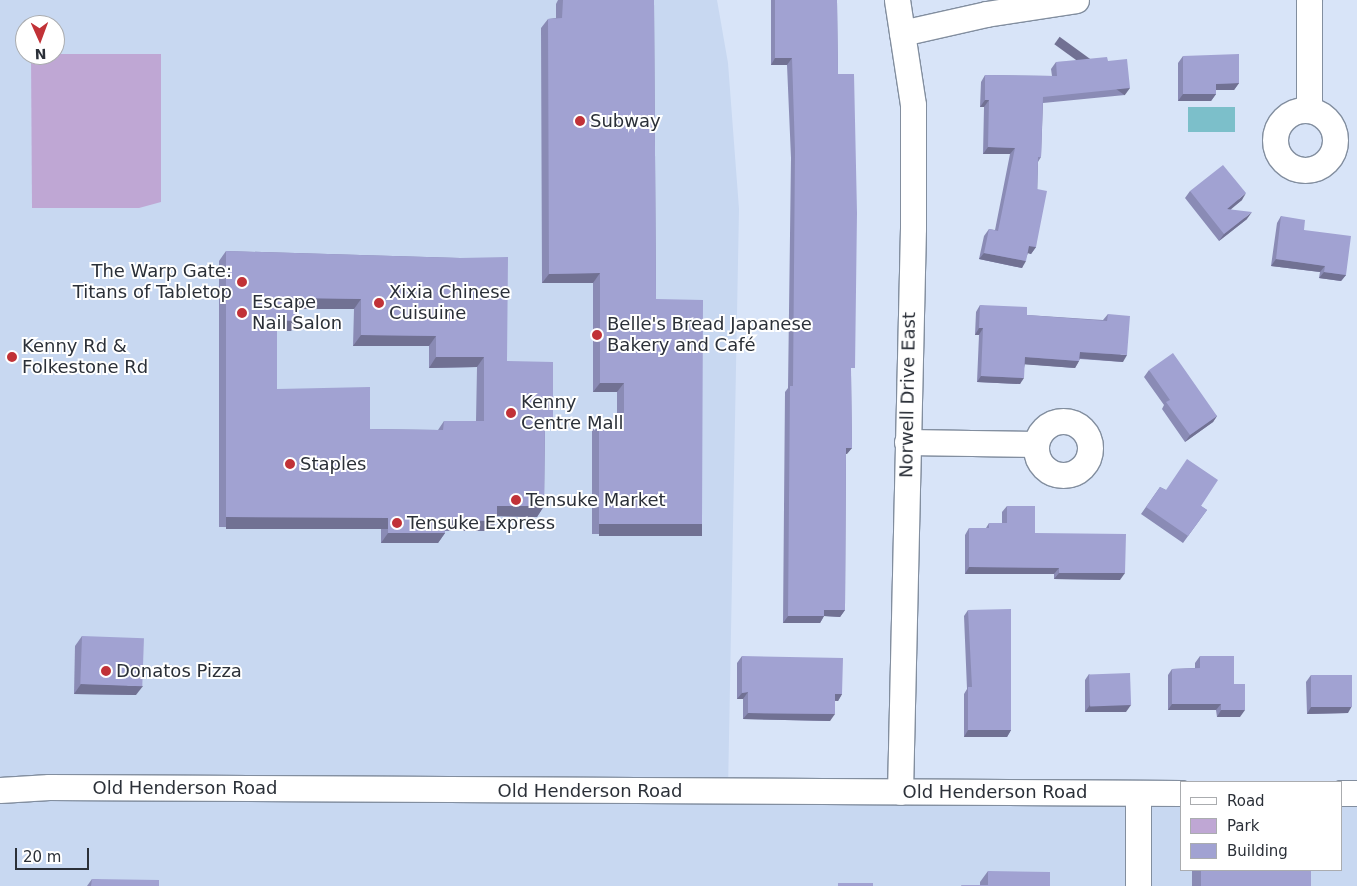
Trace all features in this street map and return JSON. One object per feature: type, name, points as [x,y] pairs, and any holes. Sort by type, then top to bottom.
[{"type":"street","name":"Norwell Drive East","points":[[897,0],[914,105],[900,792]]},
{"type":"street","points":[[902,33],[986,14],[1076,0]]},
{"type":"street","points":[[1309,0],[1309,110]]},
{"type":"street","points":[[907,442],[1036,444]]},
{"type":"street","name":"Old Henderson Road","points":[[0,790],[78,787],[1180,793]]},
{"type":"street","points":[[1138,793],[1138,886]]},
{"type":"street","points":[[1342,794],[1357,793]]},
{"type":"shaded area","points":[[0,0],[717,0],[728,63],[739,209],[728,791],[1180,793],[1180,871],[1342,871],[1342,794],[1357,794],[1357,886],[0,886]]},
{"type":"shaded area","points":[[1188,107],[1235,107],[1235,132],[1188,132]]},
{"type":"green space","points":[[65,54],[161,54],[161,202],[139,208],[32,208],[31,65],[65,65]]},
{"type":"building","points":[[563,0],[654,0],[656,299],[703,300],[702,524],[599,524],[599,421],[624,421],[624,383],[600,383],[600,273],[549,274],[548,19],[562,18]]},
{"type":"building","points":[[775,0],[837,0],[838,74],[854,74],[857,213],[855,368],[851,368],[852,448],[846,448],[845,610],[824,610],[824,616],[788,616],[790,386],[793,386],[795,151],[792,58],[775,58]]},
{"type":"building","points":[[1239,54],[1239,83],[1216,84],[1216,94],[1183,94],[1183,56]]},
{"type":"building","points":[[1107,57],[1108,61],[1127,59],[1130,88],[1043,97],[1041,157],[1038,157],[1037,189],[1047,191],[1036,247],[1029,246],[1026,261],[984,253],[989,229],[998,231],[1015,148],[988,147],[989,100],[985,100],[985,75],[1057,76],[1056,62]]},
{"type":"building","points":[[1223,165],[1246,193],[1227,209],[1252,212],[1224,234],[1190,191]]},
{"type":"building","points":[[1281,216],[1305,220],[1304,230],[1351,236],[1346,275],[1324,272],[1325,266],[1276,259]]},
{"type":"building","points":[[226,251],[460,258],[508,257],[507,361],[553,362],[553,417],[545,417],[544,506],[497,506],[497,521],[445,520],[445,533],[388,533],[388,518],[226,517]],"holes":[[[299,298],[361,299],[361,335],[436,336],[436,357],[484,357],[484,421],[444,421],[443,430],[370,429],[370,387],[277,389],[277,320],[298,321]]]},
{"type":"building","points":[[980,305],[1027,307],[1027,315],[1107,321],[1108,314],[1130,316],[1127,355],[1080,352],[1079,361],[1025,357],[1024,378],[981,376],[983,328],[979,328]]},
{"type":"building","points":[[1173,353],[1217,416],[1190,435],[1166,402],[1170,400],[1149,370]]},
{"type":"building","points":[[1187,459],[1218,480],[1201,506],[1207,510],[1188,536],[1146,507],[1160,487],[1166,490]]},
{"type":"building","points":[[1007,506],[1035,506],[1035,533],[1126,534],[1125,573],[1059,573],[1059,568],[969,567],[969,528],[989,528],[989,523],[1007,523]]},
{"type":"building","points":[[1011,609],[1011,730],[968,730],[968,687],[972,687],[968,610]]},
{"type":"building","name":"Donatos Pizza","points":[[82,636],[144,638],[142,686],[80,684]]},
{"type":"building","points":[[742,656],[843,658],[842,694],[835,694],[835,714],[748,713],[748,692],[742,693]]},
{"type":"building","points":[[1200,656],[1234,656],[1234,684],[1245,684],[1245,710],[1221,710],[1221,704],[1172,704],[1172,669],[1200,668]]},
{"type":"building","points":[[1130,673],[1131,705],[1090,706],[1089,674]]},
{"type":"building","points":[[1311,675],[1352,675],[1352,707],[1311,707]]},
{"type":"building","points":[[988,871],[1050,872],[1050,886],[962,886],[988,885]]},
{"type":"building","points":[[1201,871],[1311,871],[1311,886],[1201,886]]},
{"type":"building","points":[[92,879],[159,880],[159,886],[91,886]]},
{"type":"building","points":[[838,883],[873,883],[873,886],[838,886]]},
{"type":"place","name":"Subway","points":[[580,121]]},
{"type":"place","name":"The Warp Gate: Titans of Tabletop","points":[[242,282]]},
{"type":"place","name":"Xixia Chinese Cuisuine","points":[[379,303]]},
{"type":"place","name":"Escape Nail Salon","points":[[242,313]]},
{"type":"place","name":"Belle's Bread Japanese Bakery and Café","points":[[597,335]]},
{"type":"place","name":"Kenny Rd & Folkestone Rd","points":[[12,357]]},
{"type":"place","name":"Kenny Centre Mall","points":[[511,413]]},
{"type":"place","name":"Staples","points":[[290,464]]},
{"type":"place","name":"Tensuke Market","points":[[516,500]]},
{"type":"place","name":"Tensuke Express","points":[[397,523]]},
{"type":"place","name":"Donatos Pizza","points":[[106,671]]}]
